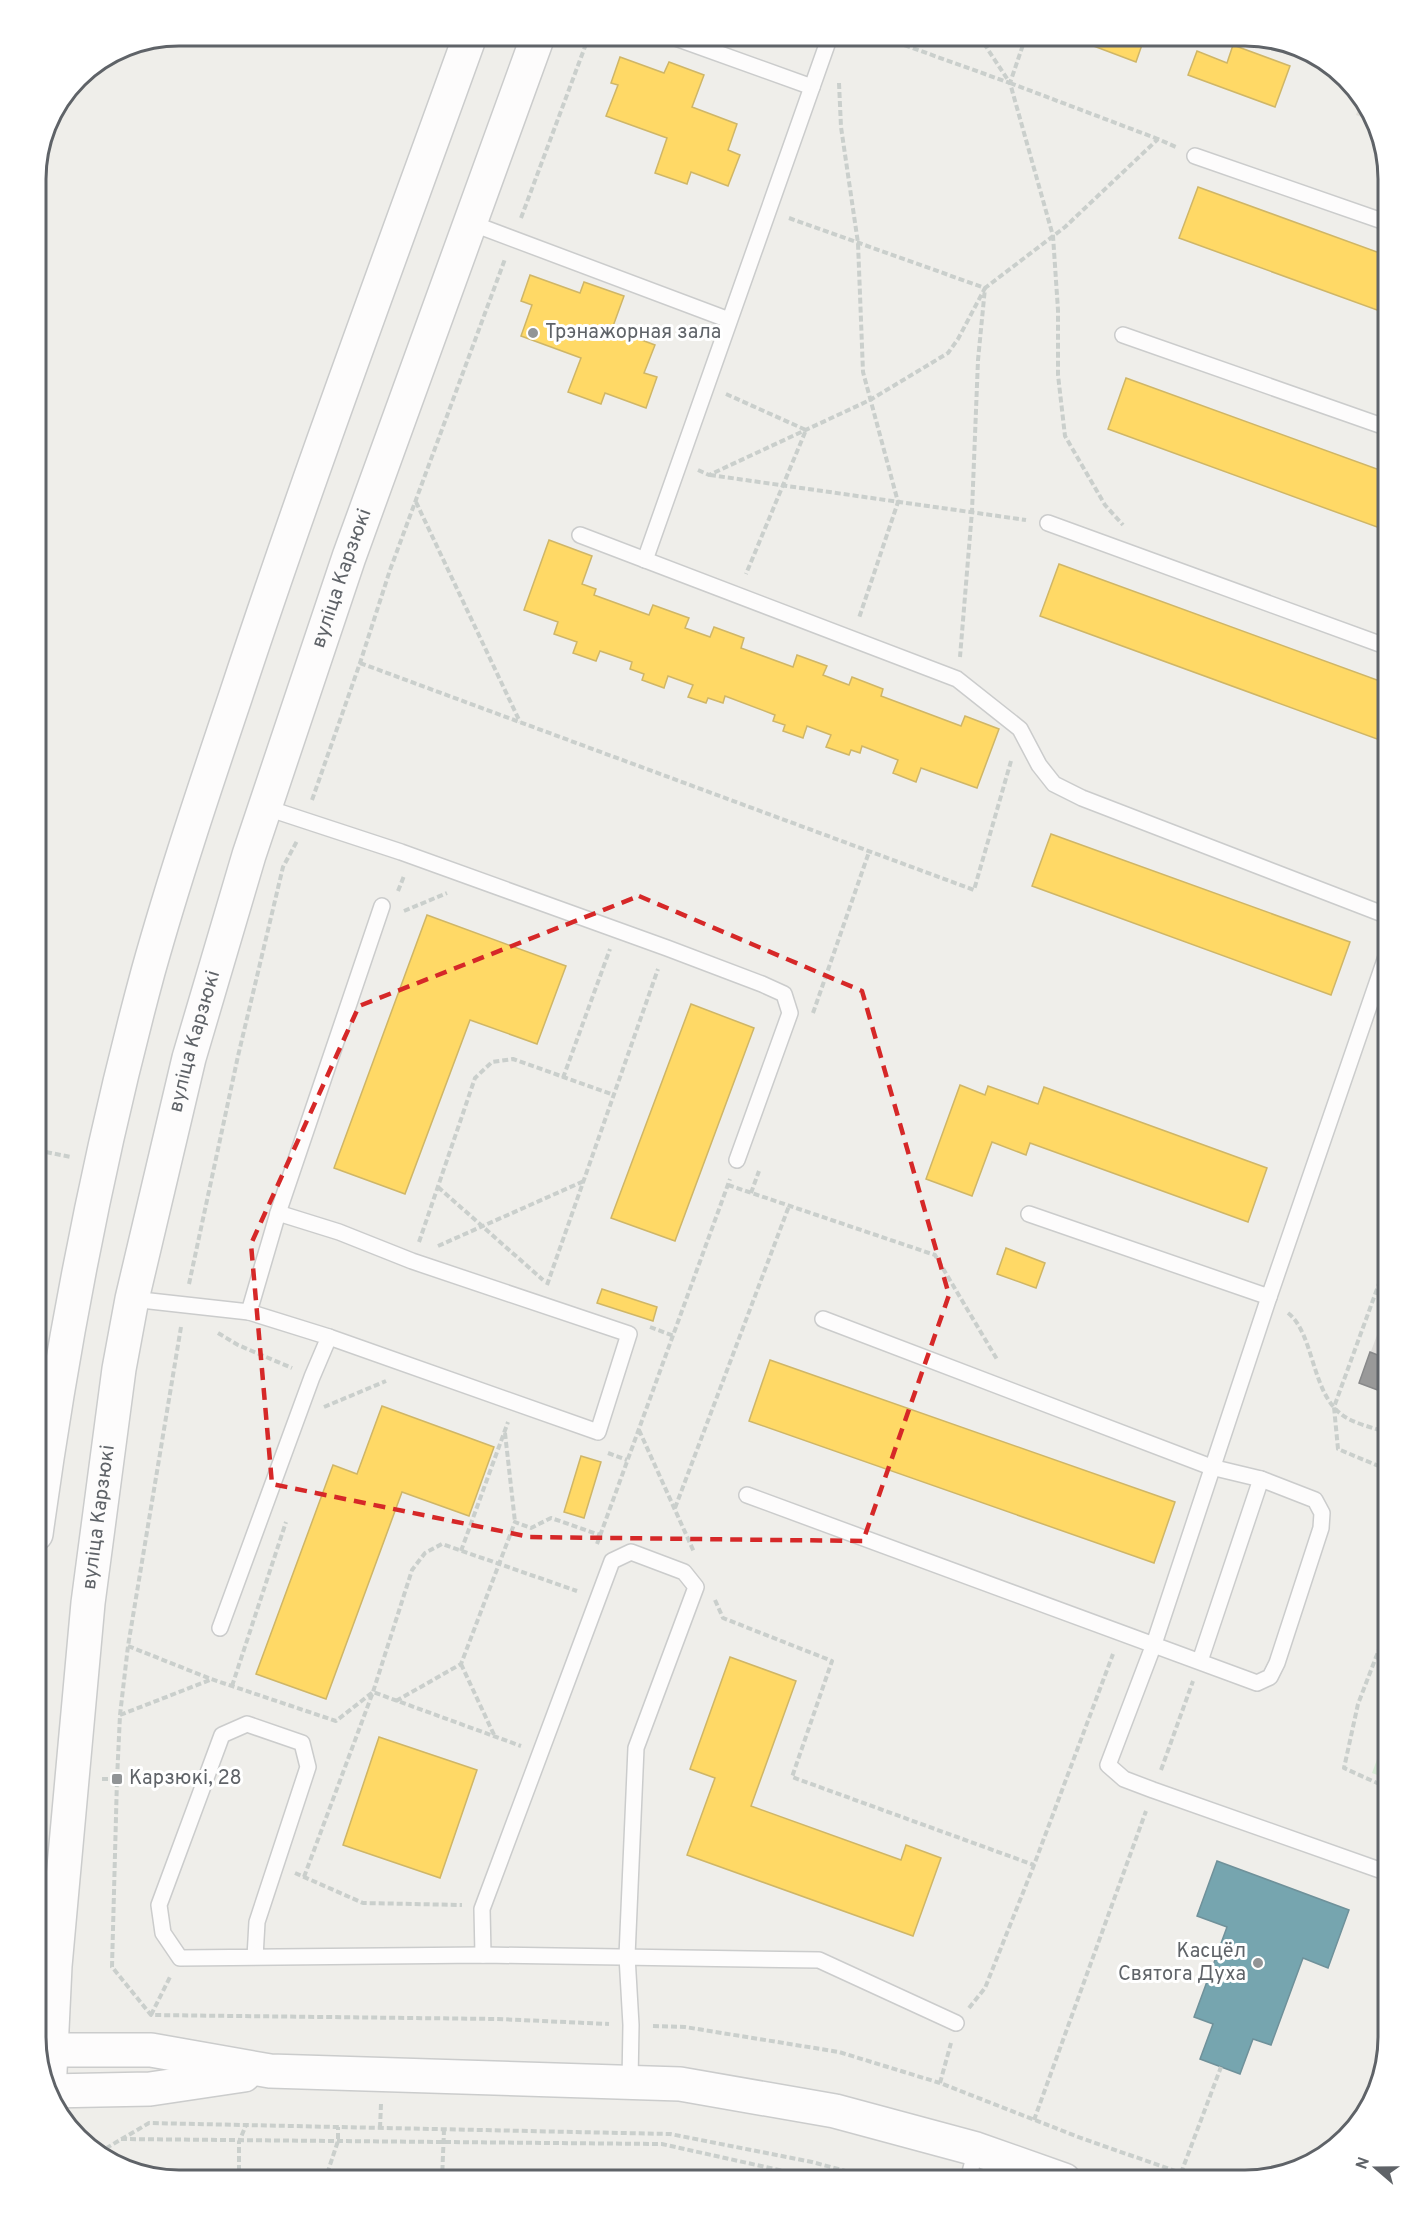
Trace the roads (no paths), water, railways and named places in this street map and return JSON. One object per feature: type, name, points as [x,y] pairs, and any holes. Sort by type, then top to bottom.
[{"type":"street","points":[[46,1463],[81,1262],[101,1163],[148,972],[189,836],[290,531],[466,47]]},
{"type":"street","name":"вуліца Карзюкі","points":[[46,2039],[88,1603],[119,1368],[132,1299],[189,1058],[264,807],[349,557],[534,47]]},
{"type":"street","points":[[48,2051],[151,2050],[270,2071],[680,2084],[835,2111],[976,2148],[1036,2170]]},
{"type":"street","points":[[59,2091],[150,2089],[270,2071]]},
{"type":"lane","points":[[700,47],[812,87]]},
{"type":"lane","points":[[645,560],[826,47]]},
{"type":"lane","points":[[1195,156],[1378,220]]},
{"type":"lane","points":[[471,224],[729,320]]},
{"type":"lane","points":[[1123,335],[1378,424]]},
{"type":"lane","points":[[1048,523],[1378,643]]},
{"type":"lane","points":[[580,535],[957,679],[1020,729],[1039,765],[1054,784],[1063,789],[1378,912]]},
{"type":"lane","points":[[264,807],[401,852],[667,948],[784,994],[790,1013],[737,1160]]},
{"type":"lane","points":[[249,1312],[278,1213],[382,906]]},
{"type":"lane","points":[[1378,980],[1211,1467],[1154,1644],[1108,1765],[1125,1779],[1153,1790],[1378,1869]]},
{"type":"lane","points":[[132,1299],[249,1312],[329,1337],[598,1432],[629,1334],[412,1261],[339,1232],[278,1213]]},
{"type":"lane","points":[[1029,1214],[1269,1297]]},
{"type":"lane","points":[[747,1496],[1257,1683],[1270,1677],[1277,1663],[1321,1528],[1322,1513],[1316,1500],[1262,1479],[1211,1467],[823,1319]]},
{"type":"lane","points":[[220,1628],[312,1377],[329,1337]]},
{"type":"lane","points":[[1200,1661],[1262,1479]]},
{"type":"lane","points":[[483,1955],[482,1909],[612,1561],[631,1552],[684,1572],[696,1587],[636,1748],[627,1956],[631,2025],[630,2082]]},
{"type":"lane","points":[[255,1957],[257,1922],[308,1767],[302,1743],[247,1724],[222,1735],[159,1905],[164,1933],[180,1958],[483,1955],[819,1960],[956,2023]]},
{"type":"lane","points":[[971,2170],[976,2148]]},
{"type":"place","name":"Трэнажорная зала","points":[[533,333]]},
{"type":"place","name":"Карзюкі, 28","points":[[117,1779]]},
{"type":"place","name":"Касцёл Святога Духа","points":[[1258,1963]]}]
